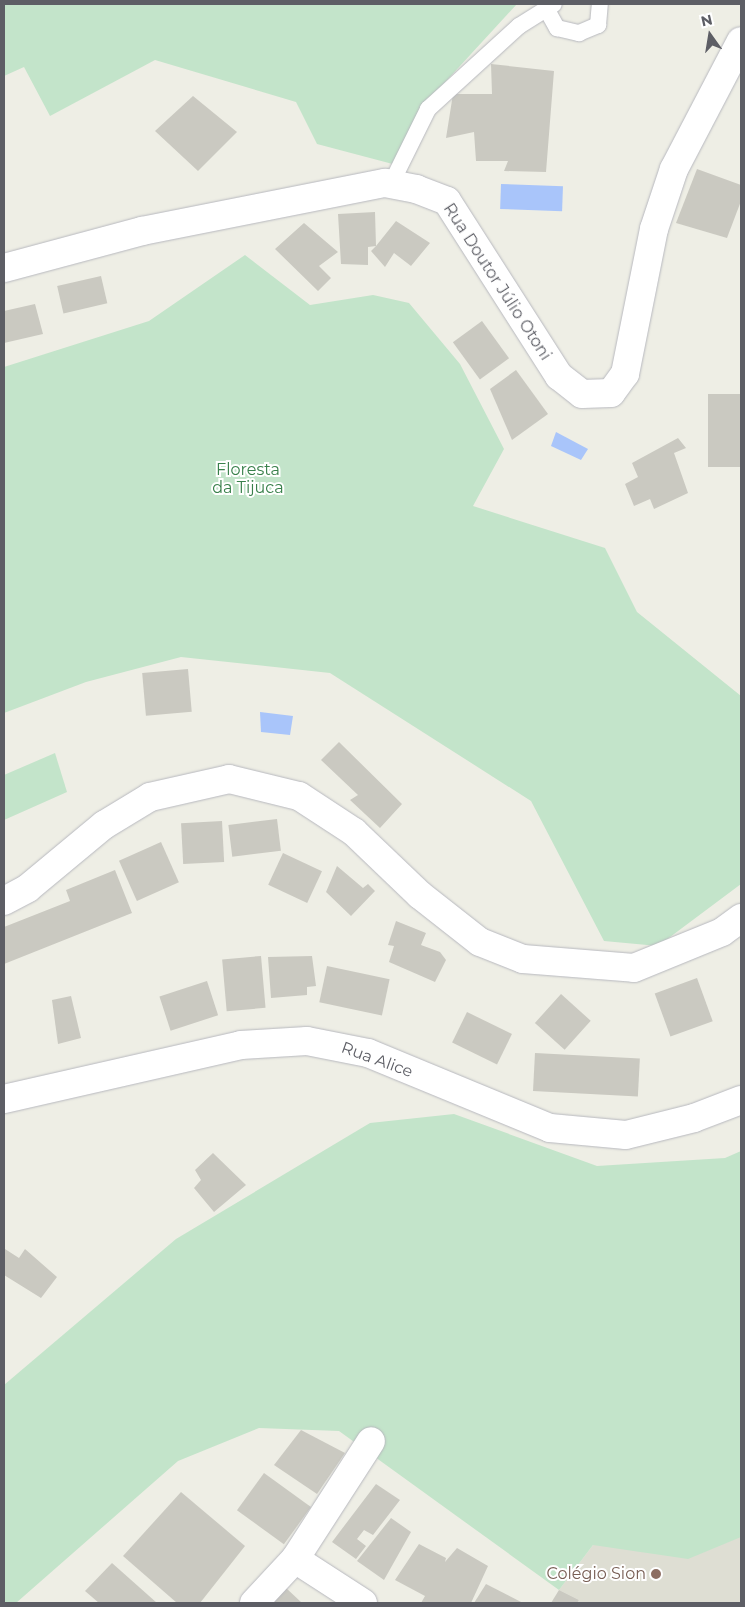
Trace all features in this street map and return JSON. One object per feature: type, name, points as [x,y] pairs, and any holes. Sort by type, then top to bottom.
[{"type":"street","name":"Rua Doutor Júlio Otoni","points":[[4,268],[142,232],[392,184],[447,201],[559,376],[582,394],[611,393],[625,374],[654,229],[674,169],[741,41]]},
{"type":"street","points":[[4,901],[28,888],[104,825],[150,797],[230,779],[299,796],[354,832],[420,895],[480,942],[523,959],[634,968],[722,932],[741,918]]},
{"type":"street","name":"Rua Alice","points":[[4,1099],[241,1045],[307,1041],[368,1054],[550,1128],[626,1135],[694,1118],[741,1100]]},
{"type":"street","points":[[254,1603],[295,1559],[371,1441]]},
{"type":"street","points":[[295,1559],[363,1603]]},
{"type":"lane","points":[[392,184],[428,109],[519,26],[550,7],[557,28],[579,33],[598,25],[600,4]]},
{"type":"shaded area","name":"Colégio Sion","points":[[741,1536],[741,1603],[577,1603],[579,1600],[559,1590],[593,1545]]},
{"type":"green space","points":[[4,4],[517,4],[426,103],[404,167],[317,144],[296,102],[155,60],[50,116],[24,67],[4,76]]},
{"type":"green space","name":"Floresta da Tijuca","points":[[245,255],[310,305],[373,295],[409,303],[460,364],[504,449],[473,506],[605,548],[637,612],[741,696],[741,884],[658,946],[604,941],[531,801],[330,673],[181,657],[86,682],[4,713],[4,367],[149,321]]},
{"type":"green space","points":[[55,753],[67,792],[4,820],[4,775]]},
{"type":"green space","points":[[454,1114],[597,1166],[725,1158],[741,1151],[741,1537],[688,1559],[593,1545],[559,1590],[339,1431],[259,1428],[178,1461],[16,1603],[4,1603],[4,1385],[176,1239],[370,1123]]},
{"type":"water","points":[[501,184],[563,186],[562,211],[500,209]]},
{"type":"water","points":[[556,432],[588,449],[581,460],[551,446]]},
{"type":"water","points":[[260,712],[293,716],[290,735],[261,732]]},
{"type":"building","points":[[491,64],[554,71],[546,172],[504,171],[508,161],[476,161],[474,132],[446,138],[453,94],[492,94]]},
{"type":"building","points":[[193,96],[237,132],[198,171],[155,131]]},
{"type":"building","points":[[697,169],[741,185],[741,201],[727,238],[676,223]]},
{"type":"building","points":[[375,212],[376,246],[368,247],[368,265],[341,264],[338,214]]},
{"type":"building","points":[[396,221],[430,243],[411,266],[394,253],[385,267],[371,251]]},
{"type":"building","points":[[304,223],[338,252],[319,266],[331,278],[318,291],[275,249]]},
{"type":"building","points":[[101,276],[107,303],[63,313],[57,286]]},
{"type":"building","points":[[35,304],[43,334],[4,343],[4,311]]},
{"type":"building","points":[[482,321],[509,358],[480,379],[453,342]]},
{"type":"building","points":[[516,370],[548,414],[512,440],[490,389]]},
{"type":"building","points":[[708,394],[741,394],[741,467],[708,467]]},
{"type":"building","points":[[678,438],[686,448],[674,453],[688,493],[654,509],[650,499],[634,506],[625,484],[638,477],[632,463]]},
{"type":"building","points":[[188,669],[192,712],[146,716],[142,673]]},
{"type":"building","points":[[339,742],[402,804],[380,828],[350,800],[358,795],[321,760]]},
{"type":"building","points":[[277,819],[281,851],[232,857],[228,825]]},
{"type":"building","points":[[222,821],[224,862],[183,864],[181,823]]},
{"type":"building","points":[[161,842],[179,882],[137,901],[119,861]]},
{"type":"building","points":[[283,853],[322,871],[307,903],[268,885]]},
{"type":"building","points":[[337,866],[363,888],[368,884],[375,891],[351,916],[326,892]]},
{"type":"building","points":[[115,870],[132,913],[4,964],[4,927],[70,901],[66,890]]},
{"type":"building","points":[[396,921],[426,933],[421,945],[440,952],[446,960],[435,982],[389,962],[394,946],[388,945]]},
{"type":"building","points":[[261,956],[266,1008],[227,1011],[222,959]]},
{"type":"building","points":[[312,956],[316,986],[307,987],[307,995],[271,998],[268,957]]},
{"type":"building","points":[[327,966],[390,979],[382,1015],[319,1002]]},
{"type":"building","points":[[697,978],[713,1021],[670,1037],[655,993]]},
{"type":"building","points":[[207,981],[218,1015],[171,1031],[159,996]]},
{"type":"building","points":[[561,994],[591,1021],[565,1050],[535,1023]]},
{"type":"building","points":[[71,996],[81,1038],[58,1044],[52,1000]]},
{"type":"building","points":[[467,1012],[512,1034],[497,1064],[452,1043]]},
{"type":"building","points":[[535,1053],[640,1058],[638,1096],[533,1091]]},
{"type":"building","points":[[213,1153],[246,1185],[214,1212],[194,1188],[201,1180],[195,1170]]},
{"type":"building","points":[[5,1249],[19,1258],[25,1249],[57,1277],[41,1298],[4,1275]]},
{"type":"building","points":[[301,1430],[345,1453],[317,1494],[274,1465]]},
{"type":"building","points":[[264,1473],[311,1507],[284,1544],[237,1510]]},
{"type":"building","points":[[376,1484],[400,1500],[373,1535],[364,1530],[357,1539],[366,1546],[356,1559],[332,1542]]},
{"type":"building","points":[[181,1492],[245,1546],[200,1603],[177,1603],[123,1556]]},
{"type":"building","points":[[391,1518],[411,1532],[384,1580],[357,1561]]},
{"type":"building","points":[[419,1544],[446,1558],[445,1562],[457,1548],[488,1566],[471,1603],[421,1603],[425,1596],[395,1580]]},
{"type":"building","points":[[112,1563],[157,1603],[99,1603],[85,1591]]},
{"type":"building","points":[[486,1584],[523,1603],[474,1603]]},
{"type":"building","points":[[285,1587],[302,1603],[270,1603]]},
{"type":"building","points":[[559,1590],[579,1600],[577,1603],[551,1603]]},
{"type":"place","name":"Colégio Sion","points":[[656,1574]]}]
